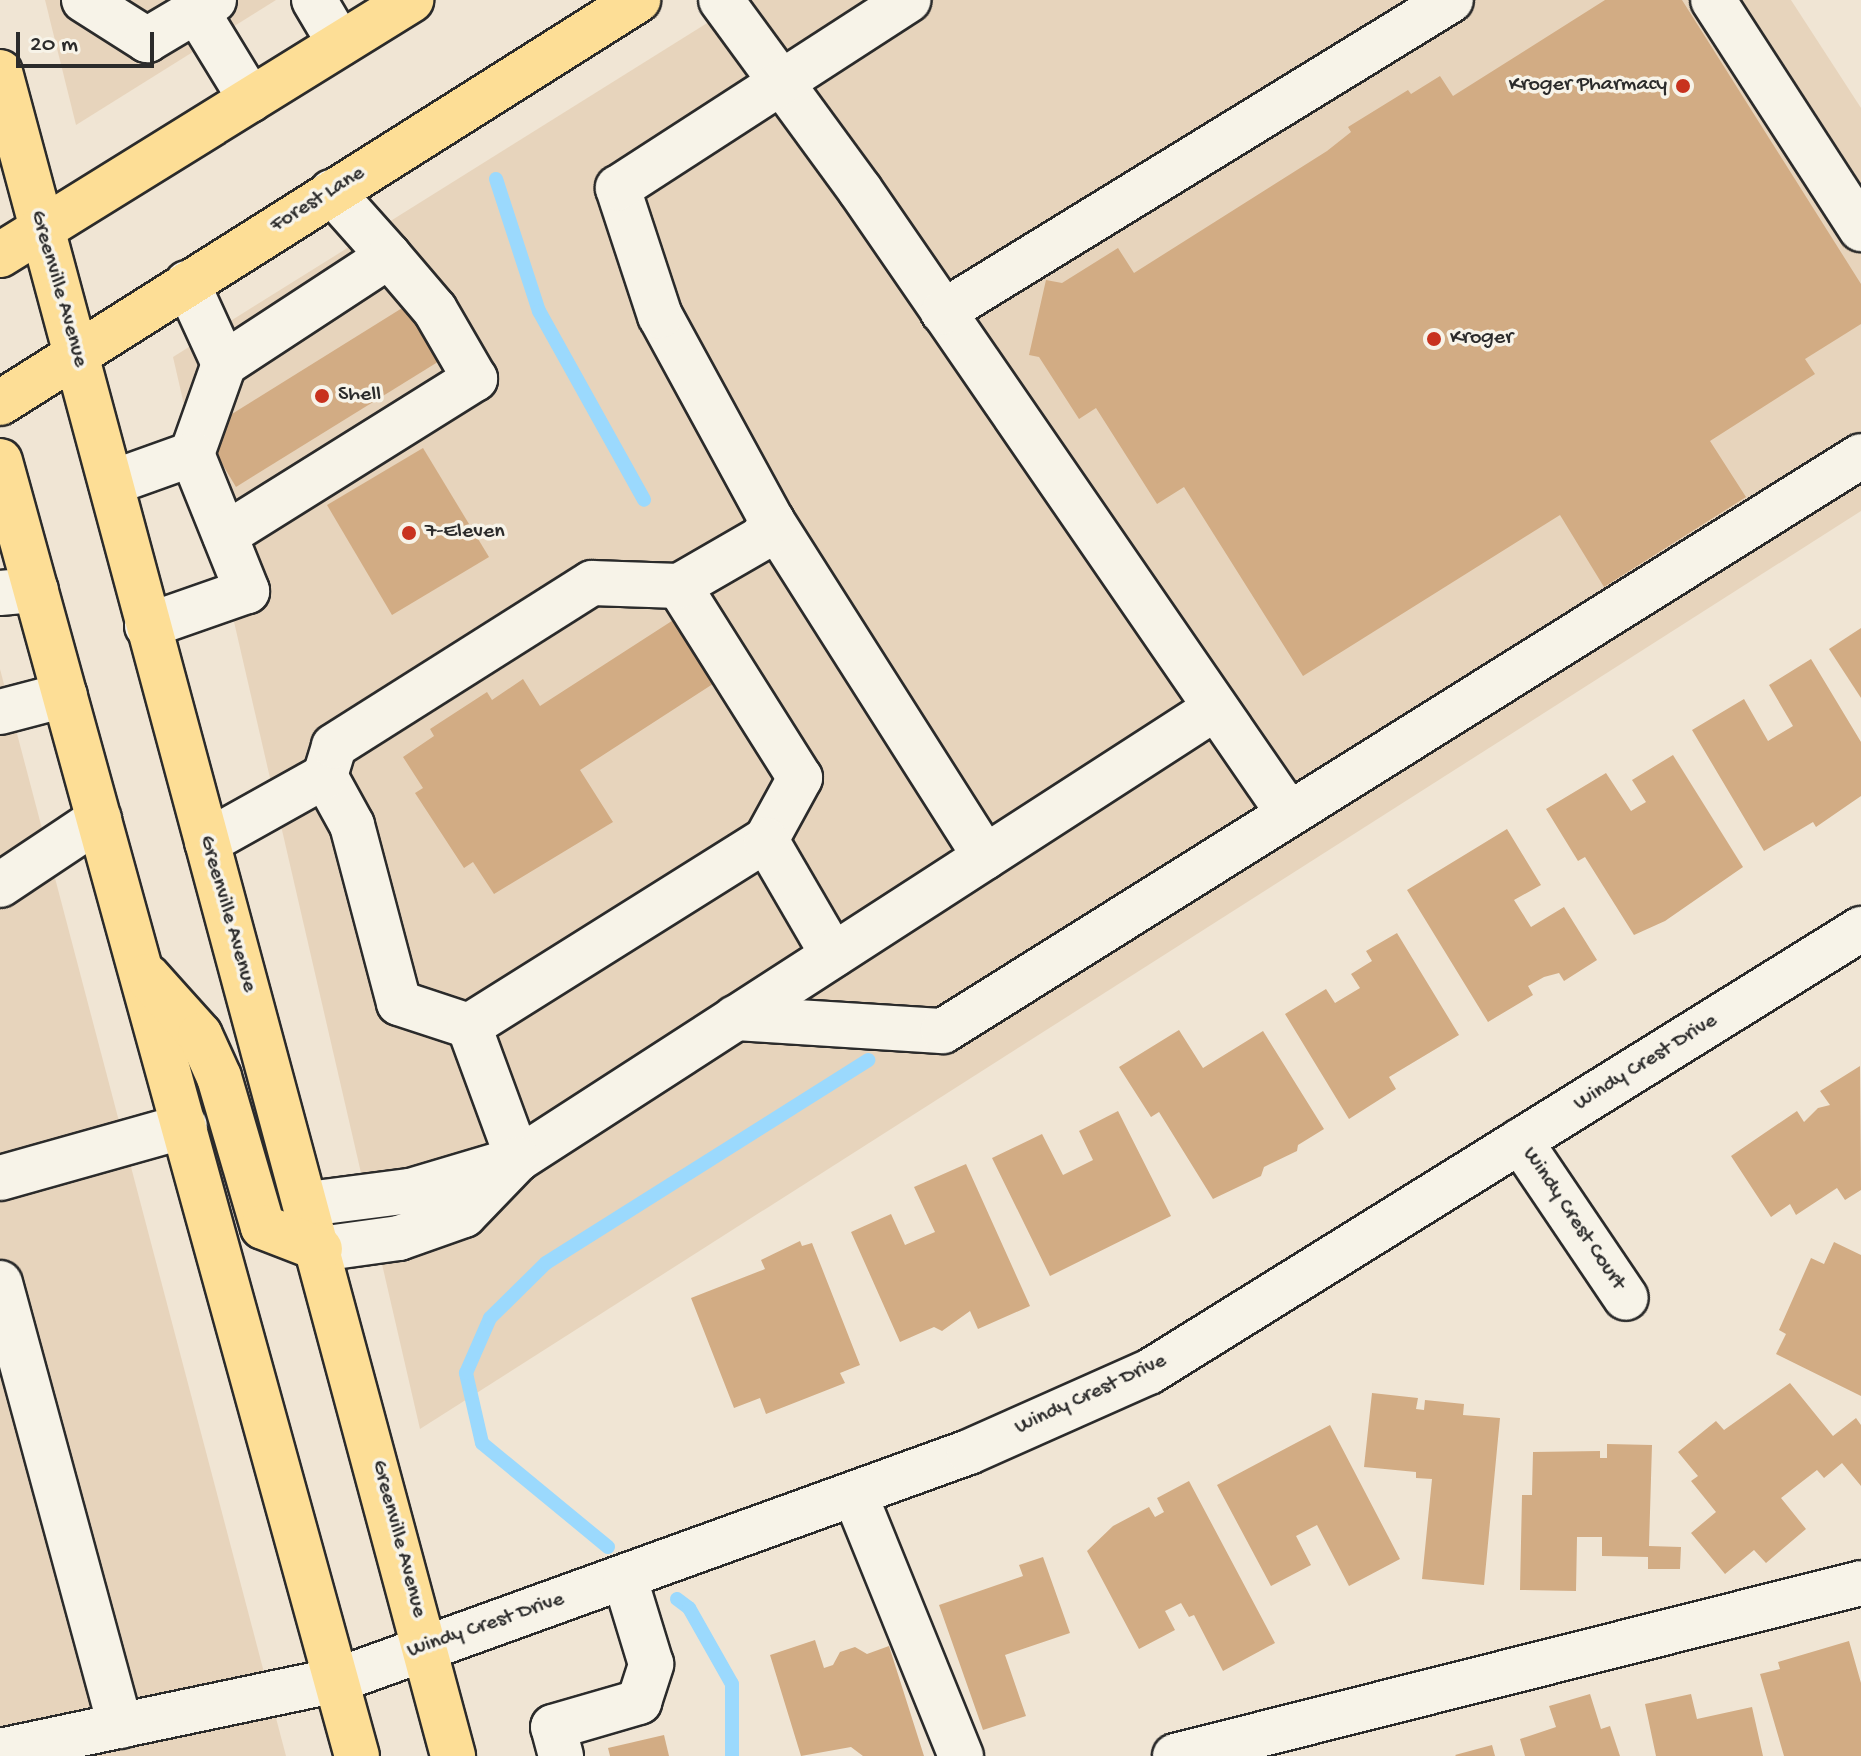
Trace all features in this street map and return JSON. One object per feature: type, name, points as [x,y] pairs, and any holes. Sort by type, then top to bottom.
[{"type":"main road","points":[[0,255],[411,0]]},
{"type":"main road","name":"Forest Lane","points":[[0,403],[638,0]]},
{"type":"main road","name":"Greenville Avenue","points":[[0,72],[147,626],[308,1204],[453,1756]]},
{"type":"main road","points":[[0,461],[18,592],[65,695],[357,1756]]},
{"type":"main road","points":[[143,972],[171,997],[200,1035],[219,1077],[263,1227],[320,1249]]},
{"type":"street","points":[[84,0],[147,40],[205,5],[251,100]]},
{"type":"street","points":[[314,0],[340,44]]},
{"type":"street","points":[[721,0],[784,84],[1289,814]]},
{"type":"street","points":[[909,0],[784,84],[618,188],[660,316],[772,521],[985,857]]},
{"type":"street","points":[[943,312],[1451,0]]},
{"type":"street","points":[[1713,0],[1861,229]]},
{"type":"street","points":[[225,535],[475,379],[435,310],[332,192]]},
{"type":"street","points":[[147,626],[247,591],[192,454],[224,364],[389,256]]},
{"type":"street","points":[[187,283],[224,364]]},
{"type":"street","points":[[111,483],[192,454]]},
{"type":"street","points":[[735,1018],[943,1031],[1861,456]]},
{"type":"street","points":[[207,842],[325,776],[334,746],[592,583],[679,586],[762,538],[772,521]]},
{"type":"street","points":[[469,1026],[766,840],[800,778],[679,586]]},
{"type":"street","points":[[0,712],[65,695]]},
{"type":"street","points":[[320,1249],[399,1238],[464,1215],[518,1159],[1214,709]]},
{"type":"street","points":[[325,776],[352,825],[399,1003],[469,1026]]},
{"type":"street","points":[[0,885],[99,819]]},
{"type":"street","points":[[766,840],[833,955]]},
{"type":"street","name":"Windy Crest Drive","points":[[0,1751],[338,1680],[426,1645],[625,1579],[969,1452],[1149,1372],[1861,929]]},
{"type":"street","points":[[469,1026],[518,1159]]},
{"type":"street","points":[[0,1178],[185,1126]]},
{"type":"street","name":"Windy Crest Court","points":[[1520,1141],[1626,1298]]},
{"type":"street","points":[[308,1204],[410,1191],[518,1159]]},
{"type":"street","points":[[0,1283],[120,1726]]},
{"type":"street","points":[[855,1495],[961,1756]]},
{"type":"street","points":[[561,1756],[553,1727],[639,1702],[651,1664],[625,1579]]},
{"type":"street","points":[[1175,1756],[1861,1583]]},
{"type":"shaded area","points":[[45,0],[276,0],[76,125]]},
{"type":"shaded area","points":[[744,0],[1791,0],[1861,108],[1861,511],[420,1429],[173,357]]},
{"type":"shaded area","points":[[0,669],[286,1756],[0,1756]]},
{"type":"building","name":"Kroger","points":[[1605,0],[1682,0],[1861,284],[1861,324],[1805,359],[1815,374],[1710,441],[1746,497],[1604,587],[1560,515],[1303,676],[1184,487],[1157,504],[1096,408],[1079,419],[1039,357],[1029,355],[1046,280],[1062,283],[1118,248],[1134,273],[1327,151],[1351,132],[1348,127],[1408,90],[1411,94],[1440,76],[1453,96]]},
{"type":"building","name":"Shell","points":[[407,305],[441,360],[236,487],[203,432]]},
{"type":"building","name":"7-Eleven","points":[[423,448],[489,557],[392,615],[327,505]]},
{"type":"building","points":[[678,617],[719,680],[580,770],[613,822],[494,894],[473,862],[464,868],[415,793],[423,788],[403,757],[434,736],[430,729],[487,692],[492,700],[523,679],[540,706]]},
{"type":"building","points":[[1861,628],[1861,698],[1829,649]]},
{"type":"building","points":[[1811,659],[1861,742],[1861,796],[1816,827],[1813,822],[1764,851],[1692,730],[1744,699],[1768,741],[1793,726],[1769,685]]},
{"type":"building","points":[[1673,755],[1743,867],[1665,921],[1634,935],[1585,857],[1578,861],[1546,809],[1606,773],[1631,811],[1646,802],[1632,780]]},
{"type":"building","points":[[1507,829],[1541,885],[1514,900],[1531,927],[1564,907],[1597,960],[1564,981],[1559,973],[1528,986],[1533,995],[1488,1022],[1407,890]]},
{"type":"building","points":[[1397,933],[1459,1035],[1389,1077],[1396,1089],[1349,1119],[1285,1014],[1326,989],[1335,1003],[1360,988],[1351,974],[1372,961],[1366,951]]},
{"type":"building","points":[[1179,1030],[1203,1068],[1263,1031],[1324,1129],[1298,1145],[1297,1151],[1264,1167],[1261,1176],[1213,1199],[1159,1112],[1151,1117],[1119,1067]]},
{"type":"building","points":[[1860,1066],[1861,1190],[1845,1200],[1837,1188],[1796,1215],[1790,1204],[1771,1217],[1731,1156],[1797,1111],[1804,1122],[1818,1108],[1830,1105],[1820,1091]]},
{"type":"building","points":[[1118,1111],[1171,1216],[1050,1276],[992,1158],[1042,1134],[1063,1175],[1093,1160],[1079,1131]]},
{"type":"building","points":[[966,1164],[1030,1306],[978,1329],[970,1311],[942,1331],[934,1327],[900,1342],[851,1232],[891,1214],[905,1245],[935,1232],[914,1187]]},
{"type":"building","points":[[800,1241],[802,1246],[812,1243],[860,1365],[840,1373],[845,1383],[766,1414],[760,1398],[734,1408],[691,1298],[765,1269],[761,1260]]},
{"type":"building","points":[[1834,1242],[1861,1255],[1861,1396],[1776,1354],[1786,1334],[1779,1330],[1811,1258],[1824,1264]]},
{"type":"building","points":[[1790,1383],[1833,1436],[1856,1418],[1861,1425],[1861,1486],[1842,1463],[1824,1478],[1817,1470],[1781,1498],[1806,1529],[1766,1563],[1754,1550],[1725,1574],[1691,1533],[1716,1512],[1691,1481],[1698,1476],[1678,1452],[1716,1421],[1724,1430]]},
{"type":"building","points":[[1372,1393],[1418,1398],[1416,1409],[1424,1410],[1425,1400],[1464,1404],[1463,1415],[1500,1418],[1484,1585],[1422,1579],[1432,1479],[1416,1478],[1416,1472],[1364,1467]]},
{"type":"building","points":[[1330,1425],[1400,1559],[1349,1586],[1317,1525],[1296,1536],[1311,1565],[1271,1586],[1217,1485]]},
{"type":"building","points":[[1607,1444],[1652,1445],[1649,1546],[1681,1547],[1680,1569],[1648,1569],[1648,1557],[1602,1556],[1602,1537],[1577,1537],[1576,1591],[1520,1590],[1522,1495],[1532,1495],[1533,1452],[1600,1451],[1600,1458],[1607,1458]]},
{"type":"building","points":[[1189,1481],[1275,1643],[1223,1671],[1194,1615],[1189,1617],[1181,1603],[1165,1611],[1175,1630],[1139,1649],[1087,1551],[1113,1526],[1149,1507],[1155,1517],[1164,1512],[1157,1498]]},
{"type":"building","points":[[1043,1557],[1070,1633],[1005,1655],[1026,1716],[983,1730],[939,1605],[1023,1576],[1019,1565]]},
{"type":"building","points":[[815,1640],[824,1668],[833,1665],[840,1652],[855,1647],[867,1654],[889,1646],[924,1756],[863,1756],[851,1747],[801,1756],[770,1655]]},
{"type":"building","points":[[1849,1641],[1861,1683],[1861,1756],[1784,1756],[1760,1674],[1780,1669],[1778,1662]]},
{"type":"building","points":[[1590,1694],[1601,1729],[1610,1726],[1620,1756],[1525,1756],[1520,1739],[1556,1727],[1549,1706]]},
{"type":"building","points":[[1691,1694],[1697,1719],[1752,1707],[1763,1756],[1656,1756],[1645,1704]]},
{"type":"building","points":[[664,1735],[669,1756],[610,1756],[608,1748]]},
{"type":"building","points":[[1492,1745],[1495,1756],[1455,1755]]},
{"type":"waterway","points":[[496,179],[539,311],[644,500]]},
{"type":"waterway","points":[[608,1547],[482,1443],[466,1373],[490,1318],[546,1263],[868,1060]]},
{"type":"waterway","points":[[677,1599],[689,1608],[732,1684],[732,1756]]},
{"type":"place","name":"Kroger Pharmacy","points":[[1683,86]]},
{"type":"place","name":"Kroger","points":[[1434,339]]},
{"type":"place","name":"Shell","points":[[322,396]]},
{"type":"place","name":"7-Eleven","points":[[409,533]]}]
